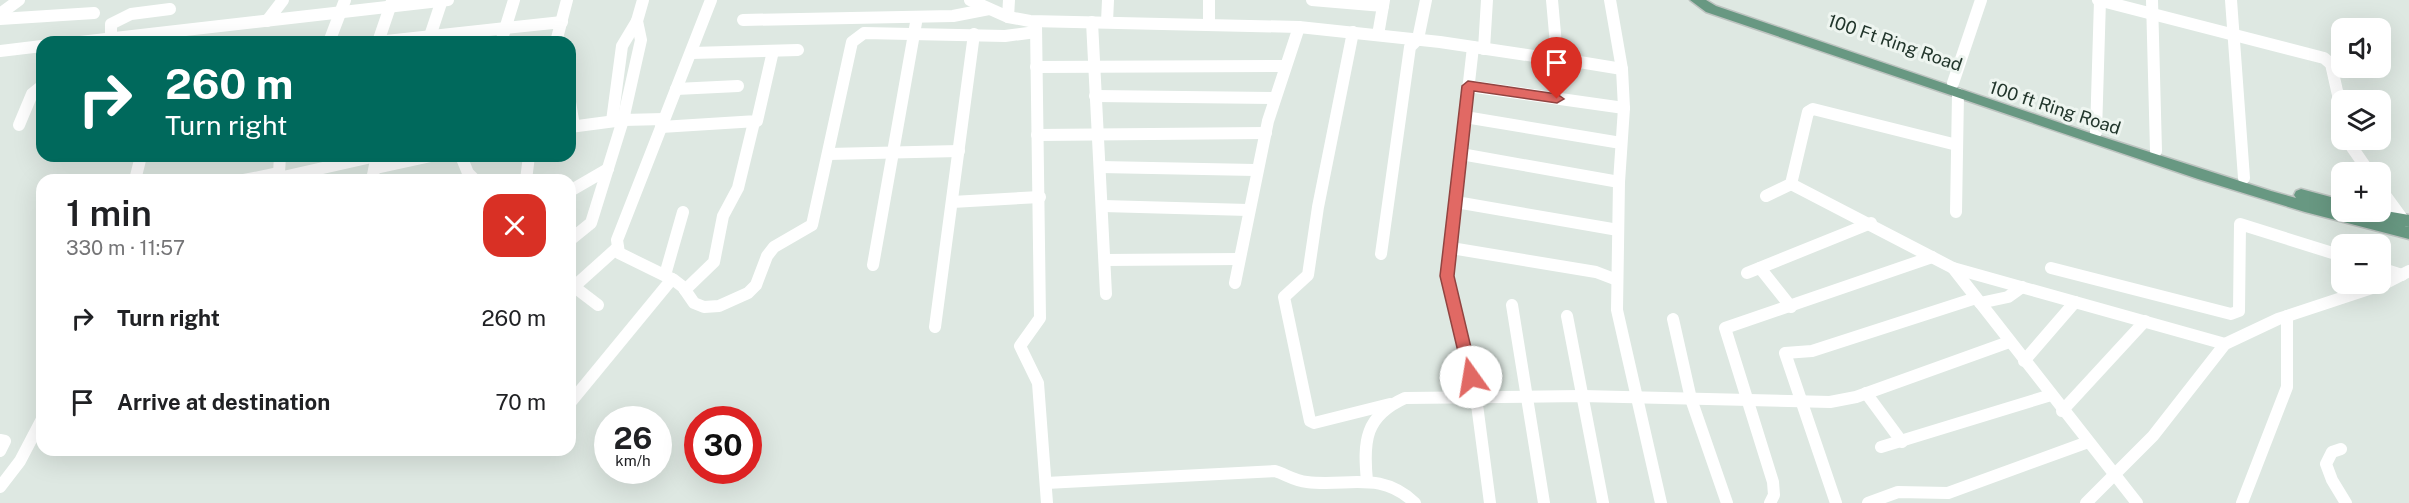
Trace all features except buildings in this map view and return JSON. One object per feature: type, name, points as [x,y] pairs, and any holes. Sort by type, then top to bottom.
[{"type":"main road","name":"100 ft Ring Road","points":[[1696,0],[1711,9],[1956,89],[2232,185],[2367,224],[2407,225]]},
{"type":"main road","name":"100 Ft Ring Road","points":[[1712,0],[1956,89],[2331,203]]},
{"type":"main road","points":[[2391,220],[2407,225]]},
{"type":"street","points":[[0,14],[19,0]]},
{"type":"street","points":[[267,21],[283,0]]},
{"type":"street","points":[[331,36],[345,0]]},
{"type":"street","points":[[430,36],[442,0]]},
{"type":"street","points":[[137,36],[340,12],[391,3],[448,0]]},
{"type":"street","points":[[503,36],[514,0]]},
{"type":"street","points":[[558,36],[567,0]]},
{"type":"street","points":[[617,120],[622,46],[637,21],[643,0]]},
{"type":"street","points":[[711,0],[617,240],[620,253],[669,277],[685,290],[691,301],[703,306],[732,301],[753,289],[770,252],[780,242],[804,232],[812,225],[854,38],[864,33],[1005,36],[1036,26],[1092,22],[1299,27],[1418,39],[1622,69]]},
{"type":"street","points":[[969,0],[1036,26]]},
{"type":"street","points":[[1008,17],[1009,0]]},
{"type":"street","points":[[1107,22],[1108,0]]},
{"type":"street","points":[[1209,0],[1209,24]]},
{"type":"street","points":[[1312,0],[1384,3],[1378,35]]},
{"type":"street","points":[[1381,254],[1410,48],[1418,39],[1426,0]]},
{"type":"street","points":[[1487,0],[1479,48],[1468,86],[1447,276],[1476,397],[1490,503]]},
{"type":"street","points":[[1552,0],[1555,58]]},
{"type":"street","points":[[1610,0],[1622,69],[1624,108],[1619,182],[1618,320],[1661,503]]},
{"type":"street","points":[[1956,212],[1956,89],[1981,0]]},
{"type":"street","points":[[2096,132],[2099,0],[2319,56],[2328,61],[2336,90]]},
{"type":"street","points":[[2152,0],[2156,151]]},
{"type":"street","points":[[2231,0],[2244,178]]},
{"type":"street","points":[[380,36],[391,3]]},
{"type":"street","points":[[111,36],[111,24],[117,19],[140,12],[170,9]]},
{"type":"street","points":[[743,20],[962,15],[989,9]]},
{"type":"street","points":[[0,19],[94,13]]},
{"type":"street","points":[[873,265],[917,16]]},
{"type":"street","points":[[576,235],[591,223],[608,169],[617,120],[641,40],[637,21]]},
{"type":"street","points":[[462,36],[505,28],[562,22]]},
{"type":"street","points":[[1092,22],[1106,294]]},
{"type":"street","points":[[1036,26],[1040,318],[1020,346],[1038,383],[1047,503]]},
{"type":"street","points":[[1235,282],[1255,170],[1283,66],[1299,27]]},
{"type":"street","points":[[1353,32],[1318,207],[1308,275],[1284,297],[1310,421],[1314,423],[1413,397],[1582,396],[1746,402],[1830,402],[1866,393],[2009,342]]},
{"type":"street","points":[[935,327],[974,34]]},
{"type":"street","points":[[0,51],[36,47]]},
{"type":"street","points":[[691,53],[798,50]]},
{"type":"street","points":[[685,290],[714,262],[723,216],[738,188],[754,122],[758,119],[772,51]]},
{"type":"street","points":[[1036,67],[1283,66]]},
{"type":"street","points":[[676,89],[738,86]]},
{"type":"street","points":[[1468,86],[1624,108]]},
{"type":"street","points":[[19,124],[32,94],[36,91]]},
{"type":"street","points":[[1095,96],[1275,98]]},
{"type":"street","points":[[1791,184],[1808,112],[1813,109],[1957,146]]},
{"type":"street","points":[[1465,117],[1621,143]]},
{"type":"street","points":[[576,125],[617,120],[663,123],[754,122]]},
{"type":"street","points":[[1037,135],[1097,132],[1266,133]]},
{"type":"street","points":[[828,154],[959,151]]},
{"type":"street","points":[[1461,154],[1619,182]]},
{"type":"street","points":[[274,174],[279,173],[280,162]]},
{"type":"street","points":[[320,169],[322,162]]},
{"type":"street","points":[[299,174],[364,162]]},
{"type":"street","points":[[1101,167],[1255,170]]},
{"type":"street","points":[[576,188],[608,169]]},
{"type":"street","points":[[1766,196],[1791,184]]},
{"type":"street","points":[[1791,184],[1871,223],[1953,268],[2225,344]]},
{"type":"street","points":[[952,202],[1040,197]]},
{"type":"street","points":[[1456,202],[1618,230]]},
{"type":"street","points":[[2391,203],[2407,225]]},
{"type":"street","points":[[1103,206],[1248,210]]},
{"type":"street","points":[[576,395],[669,277],[683,212]]},
{"type":"street","points":[[1747,273],[1871,223]]},
{"type":"street","points":[[2051,268],[2231,314],[2239,311],[2238,226],[2240,224],[2331,252]]},
{"type":"street","points":[[598,305],[577,289],[578,283],[617,248]]},
{"type":"street","points":[[1450,248],[1596,272],[1617,280]]},
{"type":"street","points":[[1770,503],[1775,489],[1746,402],[1725,328],[1932,257]]},
{"type":"street","points":[[1105,260],[1239,258]]},
{"type":"street","points":[[1761,268],[1791,307]]},
{"type":"street","points":[[1953,268],[2062,411],[2138,503]]},
{"type":"street","points":[[2086,503],[2153,436],[2225,344],[2287,316],[2384,284],[2405,273]]},
{"type":"street","points":[[1836,503],[1785,353],[1812,351],[1978,301],[2008,297],[2022,287]]},
{"type":"street","points":[[2024,361],[2075,302]]},
{"type":"street","points":[[1512,305],[1544,503]]},
{"type":"street","points":[[1567,316],[1603,503]]},
{"type":"street","points":[[2242,503],[2287,387],[2287,316]]},
{"type":"street","points":[[1673,319],[1691,399],[1727,503]]},
{"type":"street","points":[[2062,411],[2145,321]]},
{"type":"street","points":[[1866,393],[1902,442]]},
{"type":"street","points":[[1881,447],[2051,395]]},
{"type":"street","points":[[1367,481],[1364,447],[1366,437],[1374,423],[1391,404]]},
{"type":"street","points":[[0,487],[20,460],[36,430]]},
{"type":"street","points":[[0,440],[5,441],[0,451]]},
{"type":"street","points":[[1868,503],[1898,492],[1948,493],[2088,442]]},
{"type":"street","points":[[2341,448],[2330,450],[2326,455],[2325,463],[2346,503]]},
{"type":"street","points":[[1046,483],[1270,471],[1304,481],[1367,481],[1391,485],[1408,496],[1414,503]]},
{"type":"route","points":[[1471,377],[1447,276],[1468,86],[1557,99]]}]
